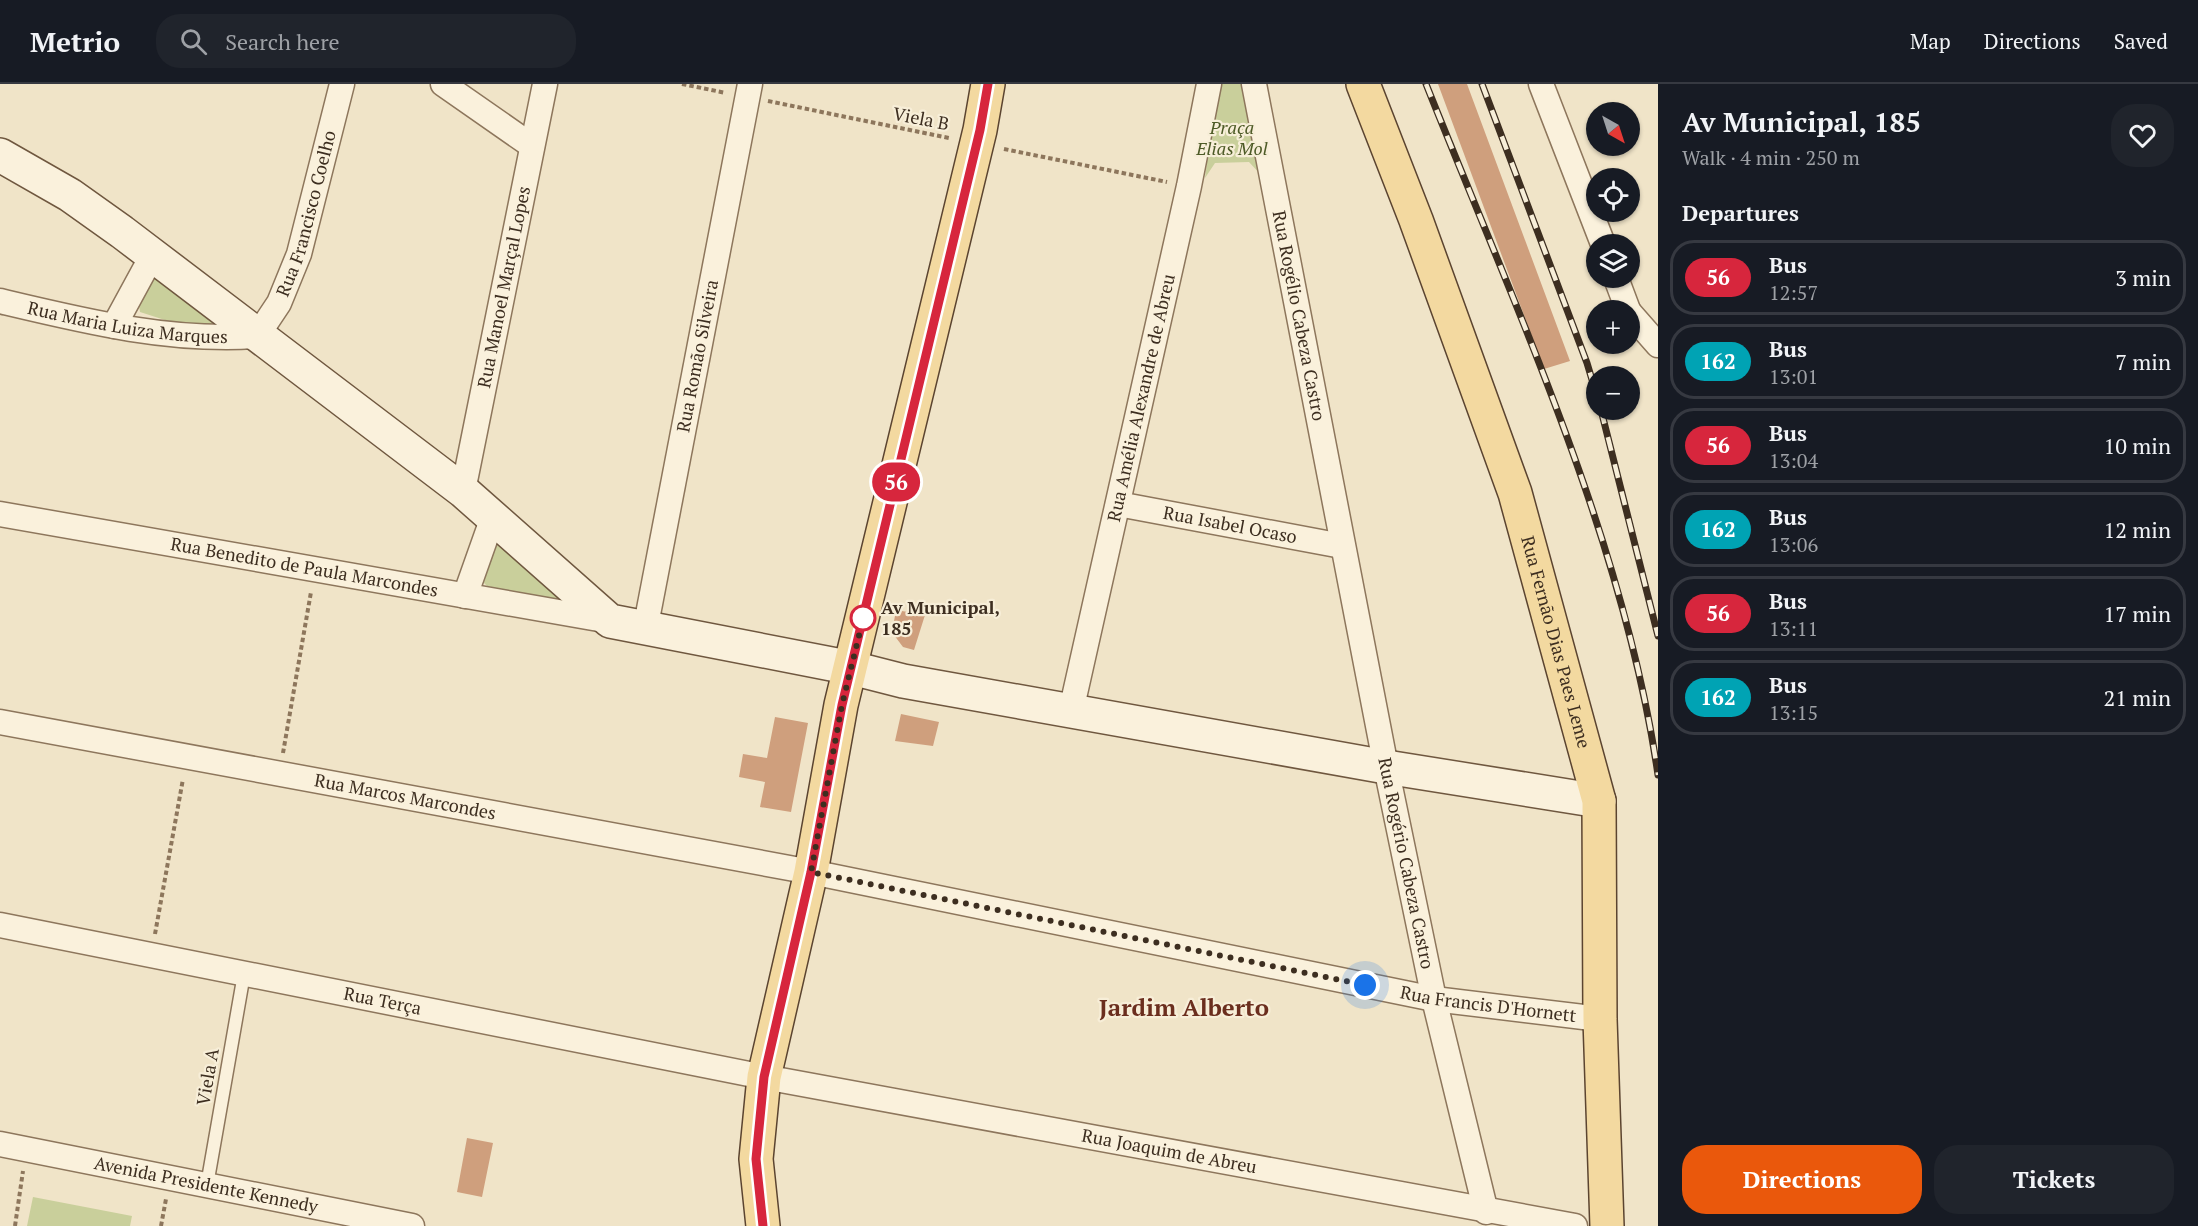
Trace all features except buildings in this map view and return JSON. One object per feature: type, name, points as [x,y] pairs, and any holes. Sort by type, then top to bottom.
[{"type":"main road","points":[[763,1226],[756,1159],[764,1077],[811,872],[842,705],[977,144],[988,84]]},
{"type":"main road","name":"Rua Fernão Dias Paes Leme","points":[[1363,84],[1416,220],[1515,493],[1599,801],[1600,1019],[1607,1226]]},
{"type":"main road","points":[[0,155],[70,195],[463,491],[610,621],[645,630],[852,668],[903,681],[1386,767],[1599,801]]},
{"type":"street","name":"Rua Francisco Coelho","points":[[257,336],[279,303],[299,254],[342,84]]},
{"type":"street","points":[[443,84],[532,146]]},
{"type":"street","name":"Rua Manoel Marçal Lopes","points":[[463,491],[545,84]]},
{"type":"street","name":"Rua Amélia Alexandre de Abreu","points":[[1071,711],[1189,186],[1209,84]]},
{"type":"street","name":"Rua Rogélio Cabeza Castro","points":[[1254,84],[1342,546]]},
{"type":"street","points":[[1541,84],[1599,234]]},
{"type":"street","name":"Rua Romão Silveira","points":[[645,630],[749,91]]},
{"type":"street","points":[[114,326],[152,256]]},
{"type":"street","name":"Rua Maria Luiza Marques","points":[[0,301],[114,326],[175,336],[257,336]]},
{"type":"street","points":[[1640,324],[1658,345]]},
{"type":"street","name":"Rua Isabel Ocaso","points":[[1118,504],[1342,546]]},
{"type":"street","name":"Rua Benedito de Paula Marcondes","points":[[0,514],[610,621]]},
{"type":"street","points":[[465,596],[493,517]]},
{"type":"street","name":"Rua Rogério Cabeza Castro","points":[[1342,546],[1434,999],[1486,1212]]},
{"type":"street","name":"Rua Marcos Marcondes","points":[[0,722],[811,872]]},
{"type":"street","name":"Rua Francis D'Hornett","points":[[811,872],[1434,999],[1600,1019]]},
{"type":"street","name":"Rua Terça","points":[[0,925],[764,1077]]},
{"type":"street","name":"Rua Joaquim de Abreu","points":[[764,1077],[1486,1212],[1575,1226]]},
{"type":"street","name":"Avenida Presidente Kennedy","points":[[0,1144],[412,1226]]},
{"type":"lane","name":"Viela A","points":[[207,1185],[244,974]]},
{"type":"path","name":"Viela B","points":[[682,84],[749,91],[977,144],[1189,186]]},
{"type":"path","points":[[280,775],[315,570]]},
{"type":"path","points":[[152,956],[187,758]]},
{"type":"path","points":[[15,1226],[27,1149]]},
{"type":"green space","name":"Praça Elias Mol","points":[[1217,84],[1245,84],[1262,176],[1249,162],[1215,163],[1205,178]]},
{"type":"green space","points":[[152,274],[211,318],[212,324],[207,326],[168,321],[140,312],[137,294]]},
{"type":"green space","points":[[502,544],[568,596],[561,604],[487,586],[479,578],[488,548]]},
{"type":"green space","points":[[33,1197],[132,1216],[130,1226],[27,1226]]},
{"type":"railway","points":[[1426,84],[1529,338],[1593,511],[1620,599],[1642,687],[1658,775]]},
{"type":"railway","points":[[1482,84],[1588,366]]},
{"type":"railway","points":[[1604,420],[1658,636]]},
{"type":"bus line","name":"56","points":[[763,1226],[756,1159],[764,1077],[811,872],[842,705],[980,130],[988,84]]},
{"type":"place","name":"Av Municipal, 185","points":[[863,618]]},
{"type":"district","name":"Jardim Alberto","points":[[1184,1008]]},
{"type":"route","points":[[863,618],[865,611],[842,705],[811,872],[1365,985]]}]
